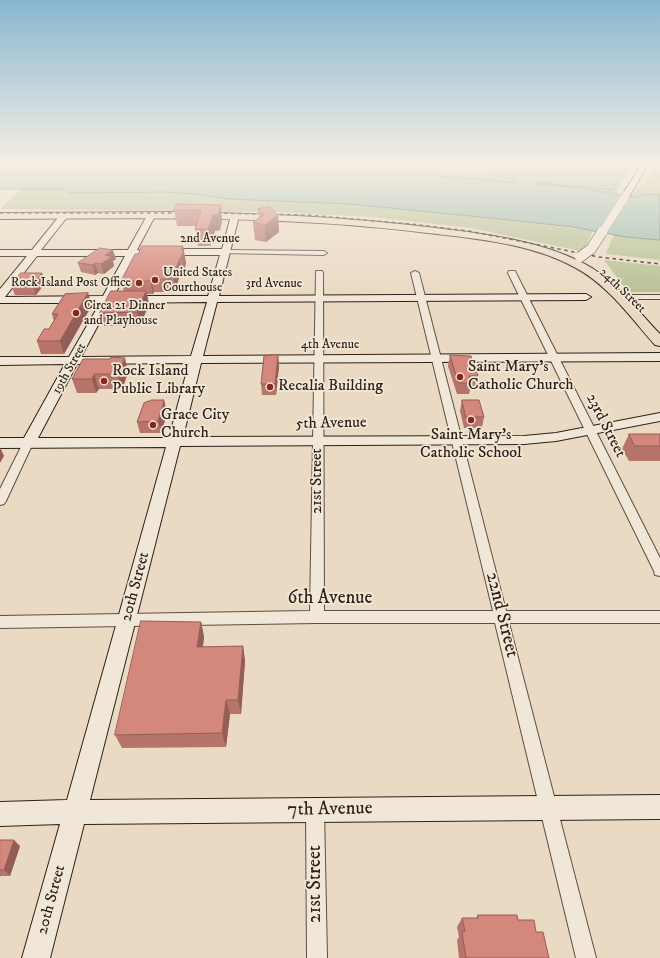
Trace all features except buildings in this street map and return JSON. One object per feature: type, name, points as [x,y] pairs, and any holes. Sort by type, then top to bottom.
[{"type":"main road","points":[[0,216],[204,216],[349,224],[426,233],[513,247],[571,260]]},
{"type":"main road","name":"24th Street","points":[[571,260],[604,282],[660,342]]},
{"type":"main road","name":"24th Street","points":[[571,260],[660,349]]},
{"type":"street","name":"24th Street","points":[[571,260],[589,252],[618,208]]},
{"type":"street","points":[[0,296],[64,216]]},
{"type":"street","name":"19th Street","points":[[0,501],[28,443],[73,360],[79,352],[151,216]]},
{"type":"street","name":"20th Street","points":[[36,958],[235,217]]},
{"type":"street","name":"2nd Avenue","points":[[0,252],[324,253]]},
{"type":"street","name":"21st Street","points":[[317,618],[318,273]]},
{"type":"street","name":"22nd Street","points":[[415,273],[586,958]]},
{"type":"street","name":"23rd Street","points":[[512,273],[660,571]]},
{"type":"street","name":"3rd Avenue","points":[[0,300],[586,297]]},
{"type":"street","points":[[630,297],[660,297]]},
{"type":"street","name":"4th Avenue","points":[[0,361],[660,357]]},
{"type":"street","name":"5th Avenue","points":[[0,443],[456,441],[542,439],[660,417]]},
{"type":"street","name":"6th Avenue","points":[[0,622],[317,618],[660,617]]},
{"type":"street","name":"7th Avenue","points":[[0,814],[75,812],[660,807]]},
{"type":"street","name":"21st Street","points":[[315,810],[316,958]]},
{"type":"shaded area","points":[[1,208],[387,208],[501,219],[593,231],[586,246],[580,251],[471,228],[371,217],[276,212],[0,209]]},
{"type":"shaded area","points":[[387,208],[660,208],[660,240],[626,237],[572,227]]},
{"type":"shaded area","points":[[614,234],[660,240],[660,260],[606,254]]},
{"type":"shaded area","points":[[604,260],[660,266],[660,292],[628,292]]},
{"type":"railway","points":[[0,213],[186,213]]},
{"type":"railway","points":[[210,213],[307,215],[411,224],[469,231],[599,257],[660,264]]},
{"type":"place","name":"United States Courthouse","points":[[155,280]]},
{"type":"place","name":"Rock Island Post Office","points":[[139,283]]},
{"type":"place","name":"Circa 21 Dinner and Playhouse","points":[[76,313]]},
{"type":"place","name":"Saint Mary's Catholic Church","points":[[460,377]]},
{"type":"place","name":"Rock Island Public Library","points":[[104,381]]},
{"type":"place","name":"Recalia Building","points":[[270,387]]},
{"type":"place","name":"Saint Mary's Catholic School","points":[[471,420]]},
{"type":"place","name":"Grace City Church","points":[[153,425]]}]
